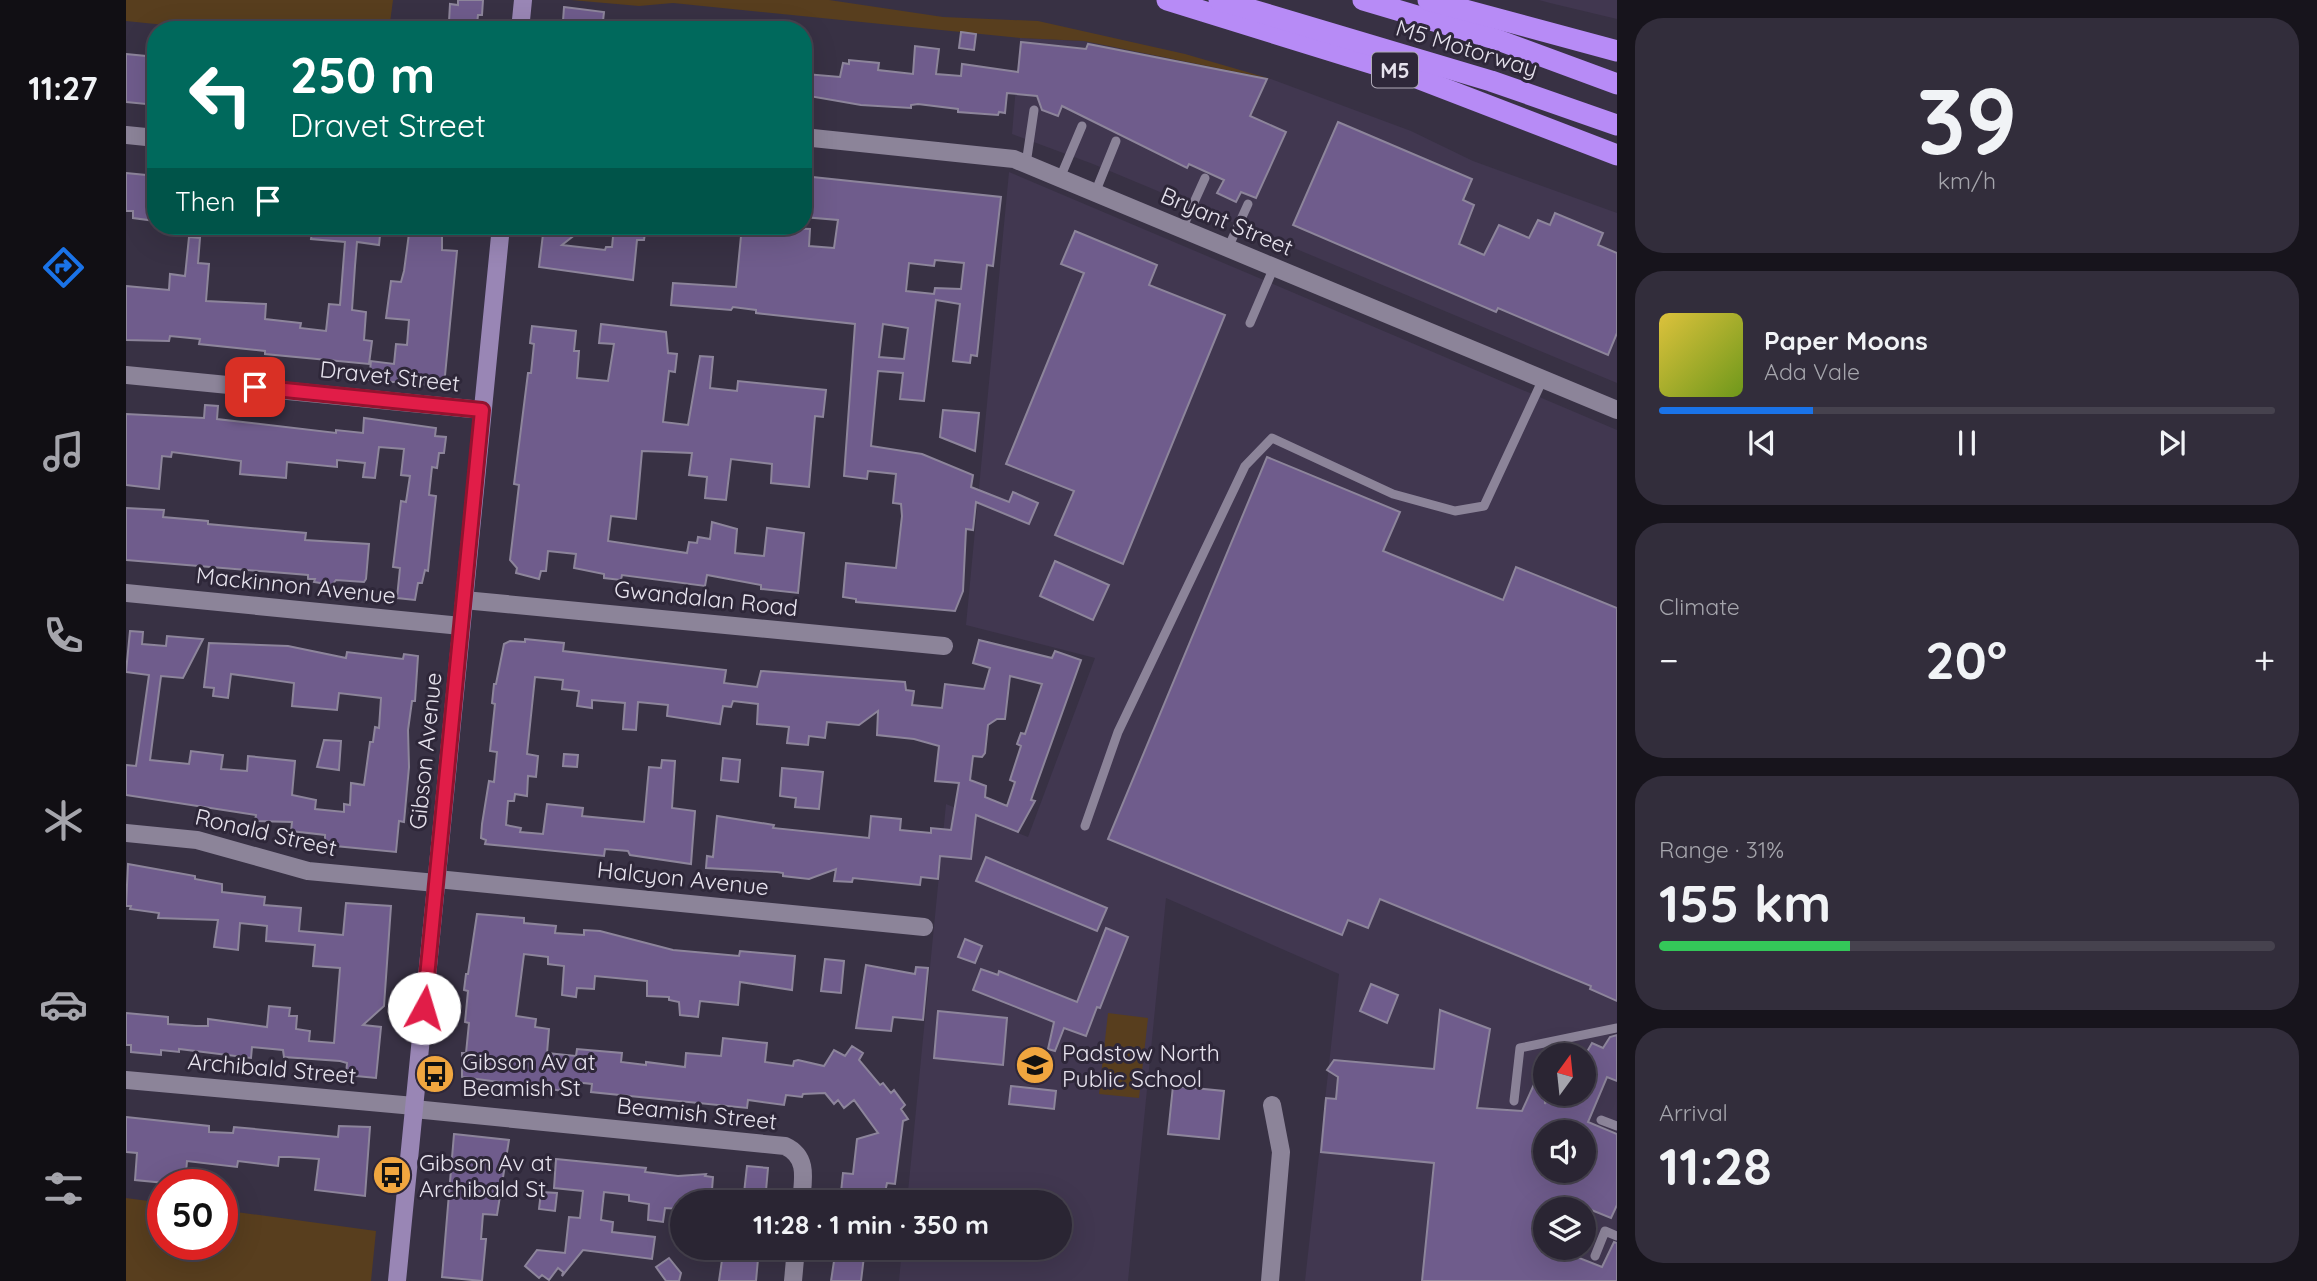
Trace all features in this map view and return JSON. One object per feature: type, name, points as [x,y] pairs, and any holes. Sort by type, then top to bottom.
[{"type":"highway","name":"M5","points":[[1167,0],[1419,78],[1617,155]]},
{"type":"highway","name":"M5 Motorway","points":[[1219,0],[1491,81],[1617,125]]},
{"type":"highway","name":"M5 Motorway","points":[[1363,0],[1498,40],[1617,84]]},
{"type":"highway","points":[[1428,0],[1617,51]]},
{"type":"main road","points":[[521,21],[523,0]]},
{"type":"main road","name":"Gibson Avenue","points":[[397,1281],[500,235]]},
{"type":"street","points":[[126,135],[147,137]]},
{"type":"street","name":"Bryant Street","points":[[812,138],[994,155],[1026,164],[1617,410]]},
{"type":"street","name":"Dravet Street","points":[[126,375],[482,410]]},
{"type":"street","name":"Mackinnon Avenue","points":[[126,593],[461,626]]},
{"type":"street","name":"Gwandalan Road","points":[[464,600],[944,646]]},
{"type":"street","name":"Ronald Street","points":[[126,832],[197,840],[309,871],[436,881]]},
{"type":"street","name":"Halcyon Avenue","points":[[436,881],[924,927]]},
{"type":"street","name":"Archibald Street","points":[[126,1080],[414,1107]]},
{"type":"street","points":[[1270,1281],[1281,1152],[1272,1105]]},
{"type":"street","name":"Beamish Street","points":[[414,1107],[785,1146],[799,1155],[802,1161],[801,1190]]},
{"type":"street","points":[[793,1281],[795,1260]]},
{"type":"lane","points":[[1026,164],[1034,110]]},
{"type":"lane","points":[[1060,178],[1082,127]]},
{"type":"lane","points":[[1095,192],[1116,141]]},
{"type":"lane","points":[[1182,229],[1205,178]]},
{"type":"lane","points":[[1228,248],[1248,204]]},
{"type":"lane","points":[[1250,323],[1274,267]]},
{"type":"lane","points":[[1084,826],[1118,732],[1245,466],[1272,438],[1393,494],[1455,510],[1484,506],[1543,379]]},
{"type":"lane","points":[[1514,1101],[1520,1048],[1617,1028]]},
{"type":"lane","points":[[1601,1120],[1617,1126]]},
{"type":"lane","points":[[1596,1254],[1605,1231],[1617,1236]]},
{"type":"shaded area","points":[[126,0],[393,0],[390,21],[147,21],[147,23],[126,21]]},
{"type":"shaded area","points":[[571,0],[829,0],[943,17],[1038,21],[1185,54],[1271,79],[1084,41],[1020,38],[673,3],[639,6]]},
{"type":"shaded area","points":[[1539,0],[1617,0],[1617,19],[1550,3]]},
{"type":"shaded area","points":[[1020,38],[1084,41],[1271,79],[1411,131],[1473,161],[1617,213],[1617,383],[1093,164],[1012,134]]},
{"type":"shaded area","points":[[1009,172],[1617,430],[1617,1281],[1305,1281],[1339,974],[1166,898],[1128,1281],[899,1281],[901,1260],[1072,1260],[1072,1190],[908,1190],[946,804],[1028,837],[1095,658],[966,625]]},
{"type":"shaded area","points":[[1108,1013],[1148,1018],[1139,1098],[1099,1094]]},
{"type":"shaded area","points":[[126,1198],[147,1201],[147,1260],[238,1260],[238,1212],[376,1231],[371,1281],[126,1281]]},
{"type":"building","points":[[458,0],[483,0],[482,15],[478,15],[477,21],[449,21],[450,4],[458,5]]},
{"type":"building","points":[[564,7],[604,12],[603,21],[563,21]]},
{"type":"building","points":[[961,32],[976,34],[974,50],[959,48]]},
{"type":"building","points":[[1021,42],[1086,49],[1088,44],[1267,79],[1250,116],[1286,132],[1256,198],[1241,192],[1236,202],[1217,193],[1224,180],[1189,164],[1187,168],[1062,106],[1058,116],[1042,110],[1037,96],[1007,93],[1005,113],[999,112],[998,115],[958,112],[958,109],[918,104],[911,105],[911,108],[861,105],[812,97],[812,75],[840,77],[843,63],[849,64],[849,60],[879,63],[878,70],[913,74],[915,46],[939,49],[936,74],[961,76],[962,64],[1018,72]]},
{"type":"building","points":[[126,54],[147,56],[147,104],[126,102]]},
{"type":"building","points":[[1338,122],[1472,179],[1463,200],[1474,205],[1459,244],[1484,255],[1499,225],[1529,238],[1538,220],[1550,225],[1555,213],[1603,233],[1598,245],[1617,253],[1617,333],[1608,355],[1498,308],[1496,312],[1293,225]]},
{"type":"building","points":[[126,173],[147,175],[147,220],[133,218],[133,211],[126,211]]},
{"type":"building","points":[[812,177],[1001,197],[993,266],[987,265],[977,356],[971,355],[970,363],[953,361],[960,304],[936,300],[924,401],[900,399],[903,373],[878,371],[871,446],[922,454],[973,475],[971,487],[1009,502],[1013,492],[1038,503],[1029,524],[976,502],[973,530],[966,529],[963,591],[955,611],[856,602],[856,599],[843,597],[846,563],[896,568],[902,516],[901,504],[893,503],[896,474],[868,471],[867,479],[844,476],[855,324],[756,313],[756,310],[733,307],[731,310],[671,305],[673,283],[736,287],[741,235],[810,235],[809,246],[834,248],[838,220],[812,218]],"holes":[[[935,260],[964,263],[961,289],[935,288],[934,294],[906,291],[909,263],[934,266]],[[883,324],[908,328],[904,359],[879,357]]]},
{"type":"building","points":[[1075,231],[1157,265],[1149,285],[1225,315],[1123,564],[1055,535],[1074,491],[1006,464],[1084,273],[1061,264]]},
{"type":"building","points":[[312,235],[380,235],[379,245],[357,242],[352,310],[366,312],[364,340],[372,341],[369,364],[265,354],[265,351],[199,344],[200,339],[170,336],[169,341],[126,340],[126,286],[169,290],[170,274],[185,276],[189,237],[200,238],[198,263],[209,264],[206,301],[266,304],[265,319],[301,323],[300,328],[326,331],[329,304],[340,305],[345,242],[311,239]]},
{"type":"building","points":[[409,235],[442,235],[442,250],[457,251],[444,386],[369,380],[371,361],[394,364],[396,344],[407,345],[409,320],[386,318],[391,281],[401,282]]},
{"type":"building","points":[[543,235],[575,235],[562,245],[605,250],[606,247],[612,247],[613,235],[645,235],[644,240],[637,240],[633,280],[539,267]]},
{"type":"building","points":[[601,324],[666,332],[668,353],[677,354],[675,372],[669,371],[663,422],[688,425],[700,356],[713,357],[710,388],[737,391],[738,381],[826,390],[823,417],[815,416],[809,487],[771,483],[772,464],[731,459],[726,500],[705,498],[707,477],[689,475],[692,453],[642,451],[636,519],[611,516],[608,541],[687,553],[689,542],[697,543],[698,537],[710,539],[712,522],[737,529],[735,553],[764,556],[767,528],[804,533],[798,593],[761,589],[761,585],[707,575],[705,586],[622,575],[621,580],[604,578],[604,574],[574,568],[576,554],[548,551],[546,571],[541,571],[539,579],[516,573],[517,568],[510,560],[519,485],[514,484],[528,373],[531,373],[534,344],[530,343],[532,326],[576,331],[574,351],[579,351],[577,378],[608,381],[614,344],[599,343]]},
{"type":"building","points":[[205,405],[218,406],[217,419],[336,433],[336,430],[363,433],[364,418],[436,428],[435,436],[446,437],[444,453],[439,453],[437,468],[432,467],[429,495],[436,496],[428,571],[425,570],[422,583],[418,583],[415,600],[397,598],[400,568],[393,567],[401,501],[406,502],[410,476],[401,475],[404,449],[379,447],[375,478],[363,477],[365,463],[337,460],[337,467],[287,462],[286,478],[240,474],[241,461],[172,452],[171,457],[162,456],[159,489],[126,485],[126,414],[204,418]]},
{"type":"building","points":[[943,410],[979,413],[975,451],[940,437]]},
{"type":"building","points":[[1267,457],[1400,512],[1383,551],[1503,600],[1516,567],[1617,608],[1617,1001],[1590,989],[1591,986],[1380,899],[1368,928],[1348,920],[1342,935],[1108,839]]},
{"type":"building","points":[[126,508],[164,510],[163,517],[208,521],[208,524],[306,533],[305,540],[369,544],[366,579],[364,582],[336,580],[332,585],[314,582],[315,579],[308,579],[308,575],[126,560]]},
{"type":"building","points":[[1055,561],[1109,585],[1093,620],[1040,596]]},
{"type":"building","points":[[130,631],[143,632],[142,644],[166,646],[167,636],[203,639],[183,678],[161,676],[150,760],[189,764],[191,751],[223,755],[221,769],[247,771],[248,756],[295,761],[292,795],[316,800],[315,809],[344,812],[344,804],[350,805],[351,783],[364,785],[370,742],[373,742],[375,727],[379,728],[381,698],[339,693],[337,710],[292,706],[294,683],[231,674],[228,698],[213,696],[214,688],[204,687],[209,643],[288,646],[346,658],[347,652],[403,659],[404,654],[418,656],[415,701],[412,701],[408,730],[409,767],[404,822],[399,821],[396,852],[325,845],[325,835],[291,831],[292,822],[255,821],[256,815],[126,795],[126,765],[136,766],[149,675],[126,672]]},
{"type":"building","points":[[525,639],[564,643],[563,651],[726,670],[724,683],[757,687],[761,671],[905,682],[906,690],[914,691],[912,705],[942,708],[945,684],[984,689],[990,668],[973,663],[979,640],[1052,658],[1055,651],[1081,660],[1031,800],[1035,801],[1018,832],[976,815],[971,859],[940,856],[938,879],[921,877],[920,885],[853,878],[852,882],[834,881],[836,869],[809,879],[783,876],[783,873],[777,872],[706,868],[707,856],[713,857],[717,816],[774,825],[773,828],[869,838],[871,816],[901,819],[900,830],[931,833],[931,828],[951,830],[959,783],[935,781],[939,746],[914,739],[877,735],[878,711],[859,725],[827,722],[825,738],[809,736],[808,745],[787,743],[789,727],[757,724],[758,704],[733,701],[731,707],[723,706],[720,724],[667,716],[668,705],[638,702],[636,730],[623,729],[625,703],[592,700],[592,708],[577,706],[579,691],[562,689],[563,680],[535,677],[527,754],[538,756],[536,777],[528,776],[527,796],[515,794],[514,801],[508,801],[506,825],[521,828],[520,832],[543,834],[547,804],[583,808],[582,816],[644,822],[649,767],[661,768],[662,760],[675,761],[672,808],[695,811],[691,864],[630,855],[628,851],[605,849],[604,856],[485,844],[486,840],[481,838],[482,824],[489,781],[494,782],[497,752],[490,751],[495,704],[492,703],[494,684],[504,644],[510,641],[525,642]],"holes":[[[1010,676],[1042,684],[1025,734],[1021,733],[1017,744],[1021,746],[1010,780],[1015,782],[1007,806],[985,797],[986,786],[970,780],[973,756],[982,757],[985,753],[988,725],[997,719],[1005,719]]]},
{"type":"building","points":[[324,740],[341,741],[339,770],[317,767]]},
{"type":"building","points":[[564,754],[578,755],[577,767],[563,766]]},
{"type":"building","points":[[723,758],[740,760],[738,782],[721,780]]},
{"type":"building","points":[[782,768],[823,772],[819,809],[795,807],[796,798],[780,796]]},
{"type":"building","points":[[986,857],[1107,908],[1097,931],[976,881]]},
{"type":"building","points":[[128,864],[195,876],[195,879],[222,884],[222,892],[265,897],[264,905],[301,908],[299,931],[343,935],[346,903],[391,906],[384,1006],[363,1025],[381,1027],[376,1078],[346,1075],[347,1063],[340,1061],[284,1057],[283,1050],[252,1047],[251,1058],[179,1049],[179,1052],[161,1050],[161,1055],[131,1052],[131,1045],[126,1045],[126,1013],[168,1017],[168,1024],[208,1026],[208,1019],[267,1027],[269,1006],[290,1008],[289,1016],[297,1016],[296,1029],[310,1031],[309,1041],[334,1043],[340,968],[313,966],[315,945],[266,941],[267,926],[240,923],[238,950],[214,947],[218,920],[158,918],[159,913],[130,909],[131,906],[126,906]]},
{"type":"building","points":[[477,914],[524,918],[524,923],[556,926],[555,933],[584,935],[584,930],[600,931],[673,950],[739,956],[740,951],[795,956],[792,990],[740,982],[738,1005],[700,1001],[698,1017],[680,1015],[679,1002],[669,1000],[669,997],[647,996],[647,981],[595,976],[594,989],[577,988],[576,997],[562,995],[564,966],[548,964],[548,957],[524,954],[516,1016],[536,1019],[535,1027],[549,1029],[547,1053],[576,1056],[577,1049],[622,1053],[621,1062],[646,1065],[646,1062],[685,1067],[686,1053],[721,1056],[723,1038],[767,1043],[765,1062],[793,1066],[794,1061],[798,1060],[824,1066],[834,1050],[845,1056],[852,1046],[863,1053],[859,1060],[880,1085],[883,1083],[891,1093],[894,1090],[905,1105],[901,1109],[908,1119],[903,1121],[895,1184],[887,1183],[886,1190],[841,1190],[843,1173],[853,1174],[857,1139],[878,1133],[854,1100],[844,1108],[838,1100],[834,1104],[825,1093],[803,1094],[802,1097],[786,1095],[784,1105],[748,1100],[747,1108],[591,1092],[592,1084],[565,1081],[564,1091],[462,1077],[462,1053],[466,1053],[469,1023],[465,1022],[468,991],[464,990]]},
{"type":"building","points":[[1106,928],[1128,937],[1100,1008],[1097,1007],[1086,1036],[1064,1028],[1055,1051],[1048,1049],[1054,1022],[973,990],[981,969],[998,975],[999,971],[1077,1002]]},
{"type":"building","points":[[965,939],[982,946],[975,963],[958,957]]},
{"type":"building","points":[[825,959],[844,961],[841,993],[821,991]]},
{"type":"building","points":[[866,965],[915,974],[916,967],[928,968],[923,1020],[893,1017],[891,1031],[856,1028]]},
{"type":"building","points":[[1371,984],[1398,995],[1387,1023],[1360,1011]]},
{"type":"building","points":[[1440,1010],[1490,1029],[1477,1108],[1522,1111],[1533,1087],[1533,1106],[1595,1106],[1589,1120],[1533,1120],[1533,1183],[1596,1183],[1596,1125],[1617,1134],[1617,1205],[1611,1218],[1596,1212],[1596,1197],[1533,1197],[1533,1260],[1584,1260],[1602,1267],[1614,1242],[1617,1243],[1617,1281],[1422,1281],[1434,1163],[1321,1152],[1326,1098],[1336,1099],[1338,1077],[1327,1070],[1334,1060],[1434,1069]]},
{"type":"building","points":[[938,1011],[1007,1018],[1003,1065],[934,1058]]},
{"type":"building","points":[[1617,1035],[1617,1081],[1607,1077],[1596,1103],[1596,1045],[1603,1048],[1610,1037]]},
{"type":"building","points":[[1011,1086],[1056,1091],[1054,1109],[1009,1104]]},
{"type":"building","points":[[1173,1086],[1224,1091],[1219,1139],[1168,1134]]},
{"type":"building","points":[[126,1117],[209,1126],[209,1132],[233,1133],[234,1127],[338,1137],[339,1126],[370,1127],[365,1196],[315,1190],[319,1159],[279,1157],[278,1166],[238,1161],[237,1167],[187,1161],[186,1169],[147,1169],[147,1181],[135,1180],[137,1153],[126,1152]]},
{"type":"building","points":[[454,1134],[509,1140],[497,1215],[483,1214],[481,1239],[486,1239],[482,1281],[442,1277]]},
{"type":"building","points":[[556,1159],[646,1168],[645,1172],[678,1176],[706,1174],[705,1176],[713,1177],[712,1190],[670,1190],[670,1208],[665,1208],[663,1222],[648,1220],[649,1204],[629,1201],[629,1195],[604,1192],[601,1220],[613,1222],[612,1232],[655,1237],[652,1259],[583,1250],[562,1276],[563,1272],[558,1268],[549,1280],[542,1275],[539,1278],[525,1266],[537,1250],[565,1253],[569,1217],[580,1218],[583,1191],[554,1188]]},
{"type":"building","points":[[747,1166],[768,1168],[766,1190],[744,1190]]},
{"type":"building","points":[[541,1192],[557,1193],[555,1211],[539,1209]]},
{"type":"building","points":[[669,1258],[681,1273],[679,1281],[666,1281],[656,1267]]},
{"type":"building","points":[[722,1260],[758,1260],[756,1281],[719,1281]]},
{"type":"building","points":[[834,1260],[864,1260],[861,1281],[831,1281]]},
{"type":"place","name":"Padstow North Public School","points":[[1035,1065]]},
{"type":"place","name":"Gibson Av at Beamish St","points":[[435,1074]]},
{"type":"place","name":"Gibson Av at Archibald St","points":[[392,1175]]},
{"type":"route","points":[[255,387],[482,410],[424,1008]]}]
